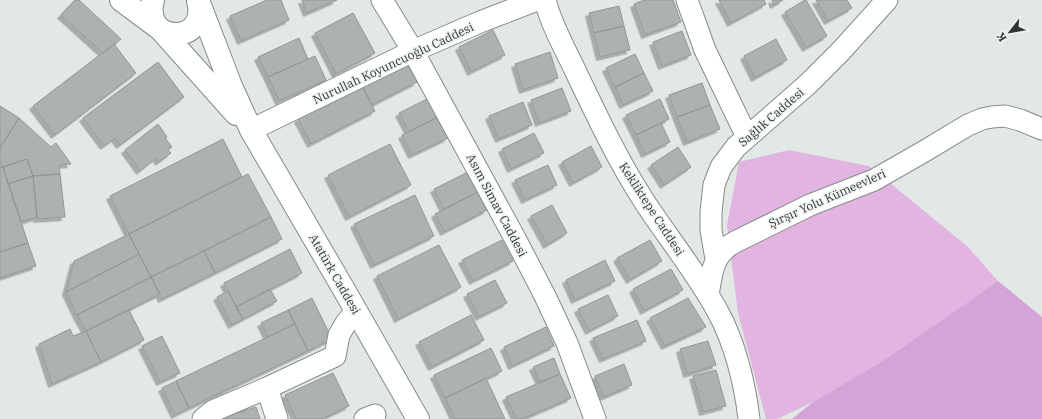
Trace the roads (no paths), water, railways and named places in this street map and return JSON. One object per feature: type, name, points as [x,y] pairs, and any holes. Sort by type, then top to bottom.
[{"type":"main road","points":[[121,0],[160,29]]},
{"type":"main road","name":"Atatürk Caddesi","points":[[160,29],[174,35],[182,34],[190,30],[196,25],[199,17],[200,0]]},
{"type":"main road","name":"Atatürk Caddesi","points":[[200,0],[231,86],[250,130],[418,419]]},
{"type":"main road","name":"Atatürk Caddesi","points":[[152,2],[152,15],[155,23],[250,130]]},
{"type":"street","name":"Asım Simav Caddesi","points":[[382,0],[413,51],[545,296],[567,343],[595,419]]},
{"type":"street","name":"Nurullah Koyuncuoğlu Caddesi","points":[[250,130],[413,51],[480,22],[537,0]]},
{"type":"street","name":"Kekliktepe Caddesi","points":[[545,0],[548,10],[586,94],[618,157],[644,201],[718,312],[727,331],[742,381],[749,419]]},
{"type":"street","points":[[687,0],[705,50],[747,137]]},
{"type":"street","name":"Sağlık Caddesi","points":[[716,259],[711,230],[711,212],[714,185],[721,167],[736,147],[808,84],[888,0]]},
{"type":"street","name":"Şırşır Yolu Kümeevleri","points":[[716,259],[724,249],[735,242],[810,205],[874,180],[982,118],[1005,116],[1042,129]]},
{"type":"street","points":[[708,295],[716,259]]},
{"type":"street","points":[[203,419],[213,411],[267,388],[335,356],[339,335],[346,323],[356,311]]},
{"type":"street","points":[[267,388],[277,419]]}]
